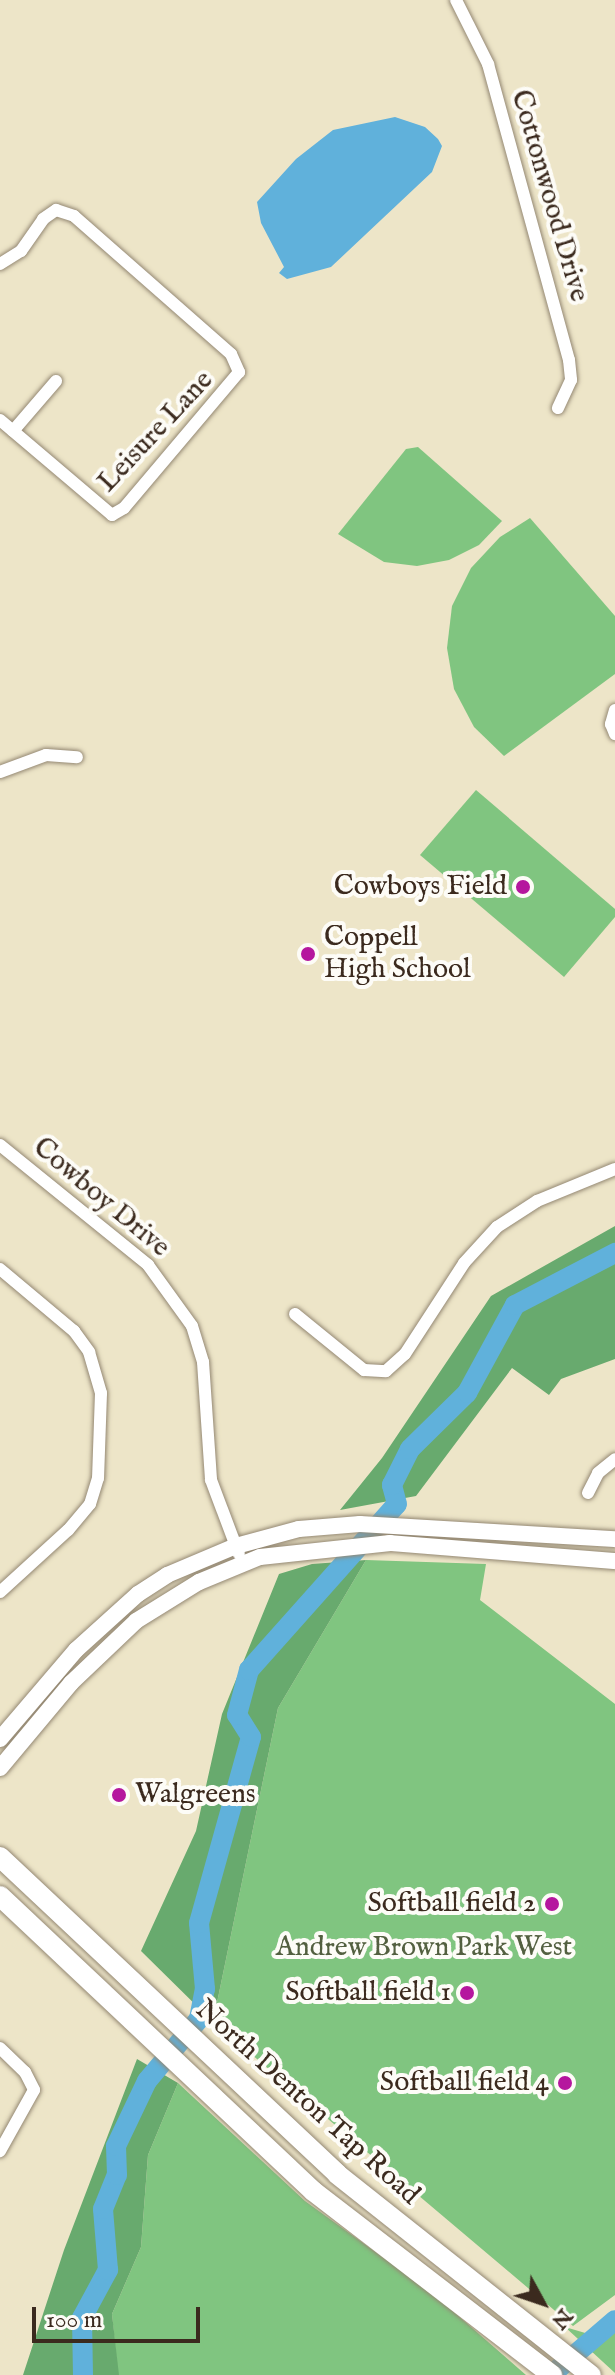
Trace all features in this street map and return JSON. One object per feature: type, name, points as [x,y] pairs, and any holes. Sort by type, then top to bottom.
[{"type":"main road","name":"North Denton Tap Road","points":[[0,1857],[382,2212],[526,2319],[591,2375]]},
{"type":"main road","name":"North Denton Tap Road","points":[[0,1896],[186,2073],[365,2233],[510,2338],[552,2375]]},
{"type":"main road","points":[[89,1978],[111,1960]]},
{"type":"main road","points":[[365,2233],[382,2212]]},
{"type":"street","name":"Cottonwood Drive","points":[[456,0],[488,64],[569,360],[571,380],[558,408]]},
{"type":"street","name":"Leisure Lane","points":[[0,264],[21,251],[43,219],[56,210],[74,216],[239,364],[236,381],[112,515],[0,420]]},
{"type":"street","points":[[13,431],[56,381]]},
{"type":"street","points":[[615,710],[615,734]]},
{"type":"street","points":[[0,772],[46,755],[77,757]]},
{"type":"street","name":"Cowboy Drive","points":[[0,1145],[148,1265],[178,1302],[203,1362],[210,1470],[243,1563]]},
{"type":"street","points":[[295,1314],[364,1370],[386,1371],[405,1354],[464,1263],[497,1227],[524,1208],[615,1169]]},
{"type":"street","points":[[0,1269],[74,1331],[89,1352],[101,1393],[98,1478],[90,1504],[68,1530],[0,1592]]},
{"type":"street","points":[[588,1493],[598,1473],[615,1459]]},
{"type":"street","points":[[0,1739],[76,1650],[138,1594],[178,1570],[236,1546],[324,1527],[406,1524],[615,1539]]},
{"type":"street","points":[[0,1768],[71,1683],[136,1621],[199,1582],[243,1563],[312,1548],[390,1543],[615,1561]]},
{"type":"street","points":[[0,2048],[25,2072],[34,2090],[0,2151]]},
{"type":"green space","points":[[418,447],[502,521],[479,545],[449,560],[417,566],[384,562],[338,534],[406,449]]},
{"type":"green space","points":[[530,518],[615,616],[615,674],[504,756],[474,727],[454,689],[447,648],[452,606],[471,568],[500,537]]},
{"type":"green space","points":[[476,790],[615,909],[615,917],[564,977],[420,855]]},
{"type":"green space","points":[[615,1226],[615,1359],[561,1379],[549,1395],[512,1368],[416,1496],[340,1510],[382,1458],[491,1296]]},
{"type":"green space","name":"Andrew Brown Park West","points":[[366,1560],[486,1564],[480,1600],[615,1704],[615,2295],[573,2326],[213,2022],[278,1708]]},
{"type":"green space","points":[[366,1560],[278,1708],[213,2022],[141,1951],[196,1831],[222,1714],[279,1574],[312,1564]]},
{"type":"green space","points":[[137,2059],[178,2083],[148,2155],[141,2247],[112,2314],[119,2375],[23,2375],[64,2250]]},
{"type":"green space","points":[[178,2083],[305,2201],[432,2293],[526,2375],[118,2375],[112,2314],[141,2247],[148,2155]]},
{"type":"green space","points":[[615,2320],[615,2373],[565,2327],[592,2335]]},
{"type":"water","points":[[395,117],[425,127],[438,139],[442,146],[432,172],[331,267],[287,279],[279,273],[284,267],[261,223],[257,202],[296,159],[333,130]]},
{"type":"waterway","points":[[83,2375],[82,2318],[108,2270],[103,2209],[117,2175],[116,2146],[147,2081],[199,2019],[205,1989],[199,1923],[251,1737],[237,1715],[249,1670],[397,1504],[392,1485],[410,1449],[467,1393],[515,1305],[615,1253]]},
{"type":"waterway","points":[[551,2375],[615,2320]]},
{"type":"place","name":"Cowboys Field","points":[[523,887]]},
{"type":"place","name":"Coppell High School","points":[[308,954]]},
{"type":"place","name":"Walgreens","points":[[119,1795]]},
{"type":"place","name":"Softball field 2","points":[[552,1904]]},
{"type":"place","name":"Softball field 1","points":[[467,1993]]},
{"type":"place","name":"Softball field 4","points":[[565,2083]]}]
